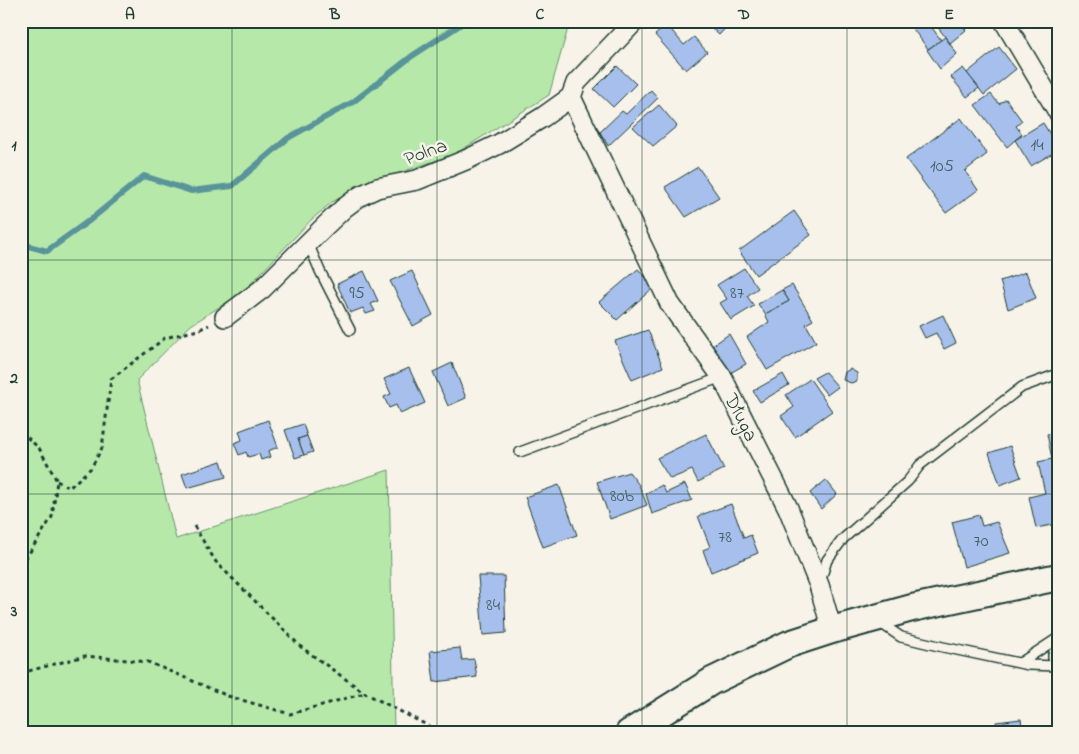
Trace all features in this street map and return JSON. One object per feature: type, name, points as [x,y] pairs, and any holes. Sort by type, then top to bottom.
[{"type":"street","name":"Polna","points":[[225,317],[262,289],[344,208],[360,196],[377,188],[417,180],[468,159],[507,140],[544,117],[571,97],[576,82],[635,21]]},
{"type":"street","points":[[1004,21],[1058,112]]},
{"type":"street","name":"Długa","points":[[571,97],[670,304],[722,377],[788,508],[819,585],[832,630]]},
{"type":"street","points":[[629,733],[712,681],[789,644],[872,618],[912,608],[1058,577]]},
{"type":"lane","points":[[308,243],[350,330]]},
{"type":"lane","points":[[819,585],[827,560],[843,539],[908,481],[920,464],[1022,387],[1058,374]]},
{"type":"lane","points":[[520,452],[722,377]]},
{"type":"lane","points":[[872,618],[901,637],[943,648],[1020,663],[1058,666]]},
{"type":"lane","points":[[1020,663],[1058,638]]},
{"type":"path","points":[[21,432],[39,448],[57,481],[69,488],[91,468],[102,448],[111,379],[165,338],[198,330],[225,317]]},
{"type":"path","points":[[26,558],[52,517],[57,481]]},
{"type":"path","points":[[194,526],[216,562],[301,647],[365,693],[442,733]]},
{"type":"path","points":[[21,673],[84,656],[148,662],[228,696],[290,714],[365,693]]},
{"type":"green space","points":[[21,21],[570,21],[549,95],[455,154],[370,183],[332,202],[311,220],[243,292],[191,325],[137,380],[176,539],[389,470],[394,733],[21,733],[21,529],[23,499],[21,495]]},
{"type":"building","points":[[704,21],[732,21],[719,35]]},
{"type":"building","points":[[907,21],[927,21],[941,40],[928,49]]},
{"type":"building","points":[[940,21],[959,21],[966,30],[950,43],[936,25]]},
{"type":"building","points":[[1050,21],[1058,21],[1058,38],[1057,38]]},
{"type":"building","points":[[667,25],[684,45],[694,37],[707,52],[686,70],[655,35]]},
{"type":"building","points":[[945,37],[957,54],[940,69],[927,50]]},
{"type":"building","points":[[999,47],[1016,69],[984,95],[967,73]]},
{"type":"building","points":[[617,66],[636,84],[613,107],[594,89]]},
{"type":"building","points":[[963,68],[979,88],[967,97],[951,77]]},
{"type":"building","points":[[651,90],[658,98],[608,146],[600,132],[622,111],[626,114]]},
{"type":"building","points":[[991,94],[999,104],[1006,99],[1022,121],[1016,126],[1022,134],[1007,147],[975,105]]},
{"type":"building","points":[[659,105],[677,126],[653,146],[633,127]]},
{"type":"building","points":[[961,118],[987,154],[965,171],[978,190],[946,213],[906,159]]},
{"type":"building","points":[[1043,123],[1058,150],[1031,166],[1015,140]]},
{"type":"building","points":[[698,167],[719,197],[686,217],[665,187]]},
{"type":"building","points":[[794,211],[811,235],[756,275],[739,251]]},
{"type":"building","points":[[744,268],[758,288],[747,296],[754,306],[731,320],[720,303],[727,299],[717,285]]},
{"type":"building","points":[[638,269],[654,287],[617,320],[599,302]]},
{"type":"building","points":[[364,271],[378,301],[371,304],[375,311],[366,314],[363,308],[350,313],[337,284]]},
{"type":"building","points":[[412,271],[433,315],[413,326],[390,281]]},
{"type":"building","points":[[1026,272],[1036,298],[1008,309],[1000,281]]},
{"type":"building","points":[[792,285],[813,320],[806,324],[816,342],[767,370],[747,337],[769,322],[765,314],[789,301],[782,290]]},
{"type":"building","points":[[782,290],[789,301],[765,314],[758,304]]},
{"type":"building","points":[[943,315],[956,343],[944,349],[936,333],[925,338],[919,326]]},
{"type":"building","points":[[648,330],[663,367],[632,380],[615,341]]},
{"type":"building","points":[[729,334],[746,364],[730,373],[712,346]]},
{"type":"building","points":[[452,363],[466,398],[448,406],[433,372]]},
{"type":"building","points":[[409,368],[425,403],[400,414],[396,405],[389,408],[384,397],[391,394],[384,379]]},
{"type":"building","points":[[850,369],[857,373],[857,381],[851,383],[843,380],[845,372]]},
{"type":"building","points":[[825,372],[838,387],[827,395],[814,378]]},
{"type":"building","points":[[783,374],[789,385],[760,402],[753,391]]},
{"type":"building","points":[[810,379],[832,411],[795,437],[781,416],[794,407],[786,395]]},
{"type":"building","points":[[268,420],[278,447],[268,451],[270,457],[261,460],[259,454],[248,457],[246,452],[239,455],[234,443],[242,440],[239,431]]},
{"type":"building","points":[[303,424],[307,436],[298,439],[304,455],[295,458],[285,430]]},
{"type":"building","points":[[1058,432],[1058,524],[1036,528],[1029,497],[1045,493],[1038,462],[1052,459],[1047,434]]},
{"type":"building","points":[[706,434],[724,469],[698,482],[692,470],[670,479],[657,458]]},
{"type":"building","points":[[307,436],[313,452],[304,455],[298,439]]},
{"type":"building","points":[[1010,446],[1021,477],[1000,485],[989,453]]},
{"type":"building","points":[[221,461],[226,477],[187,488],[182,474]]},
{"type":"building","points":[[629,472],[639,485],[647,505],[610,519],[597,482]]},
{"type":"building","points":[[826,480],[837,494],[821,509],[810,493]]},
{"type":"building","points":[[685,484],[692,500],[652,514],[646,494],[662,485],[666,493]]},
{"type":"building","points":[[559,485],[577,535],[543,547],[525,497]]},
{"type":"building","points":[[731,504],[744,538],[751,535],[758,553],[711,572],[703,550],[710,547],[698,516]]},
{"type":"building","points":[[979,515],[982,526],[997,522],[1010,553],[964,567],[952,522]]},
{"type":"building","points":[[478,576],[504,576],[506,633],[483,635]]},
{"type":"building","points":[[460,648],[462,660],[474,659],[477,677],[434,682],[430,651]]},
{"type":"building","points":[[1021,719],[1023,733],[997,733],[996,722]]},
{"type":"waterway","points":[[21,244],[47,251],[90,220],[144,176],[191,191],[232,186],[288,138],[353,102],[412,56],[466,21]]}]
